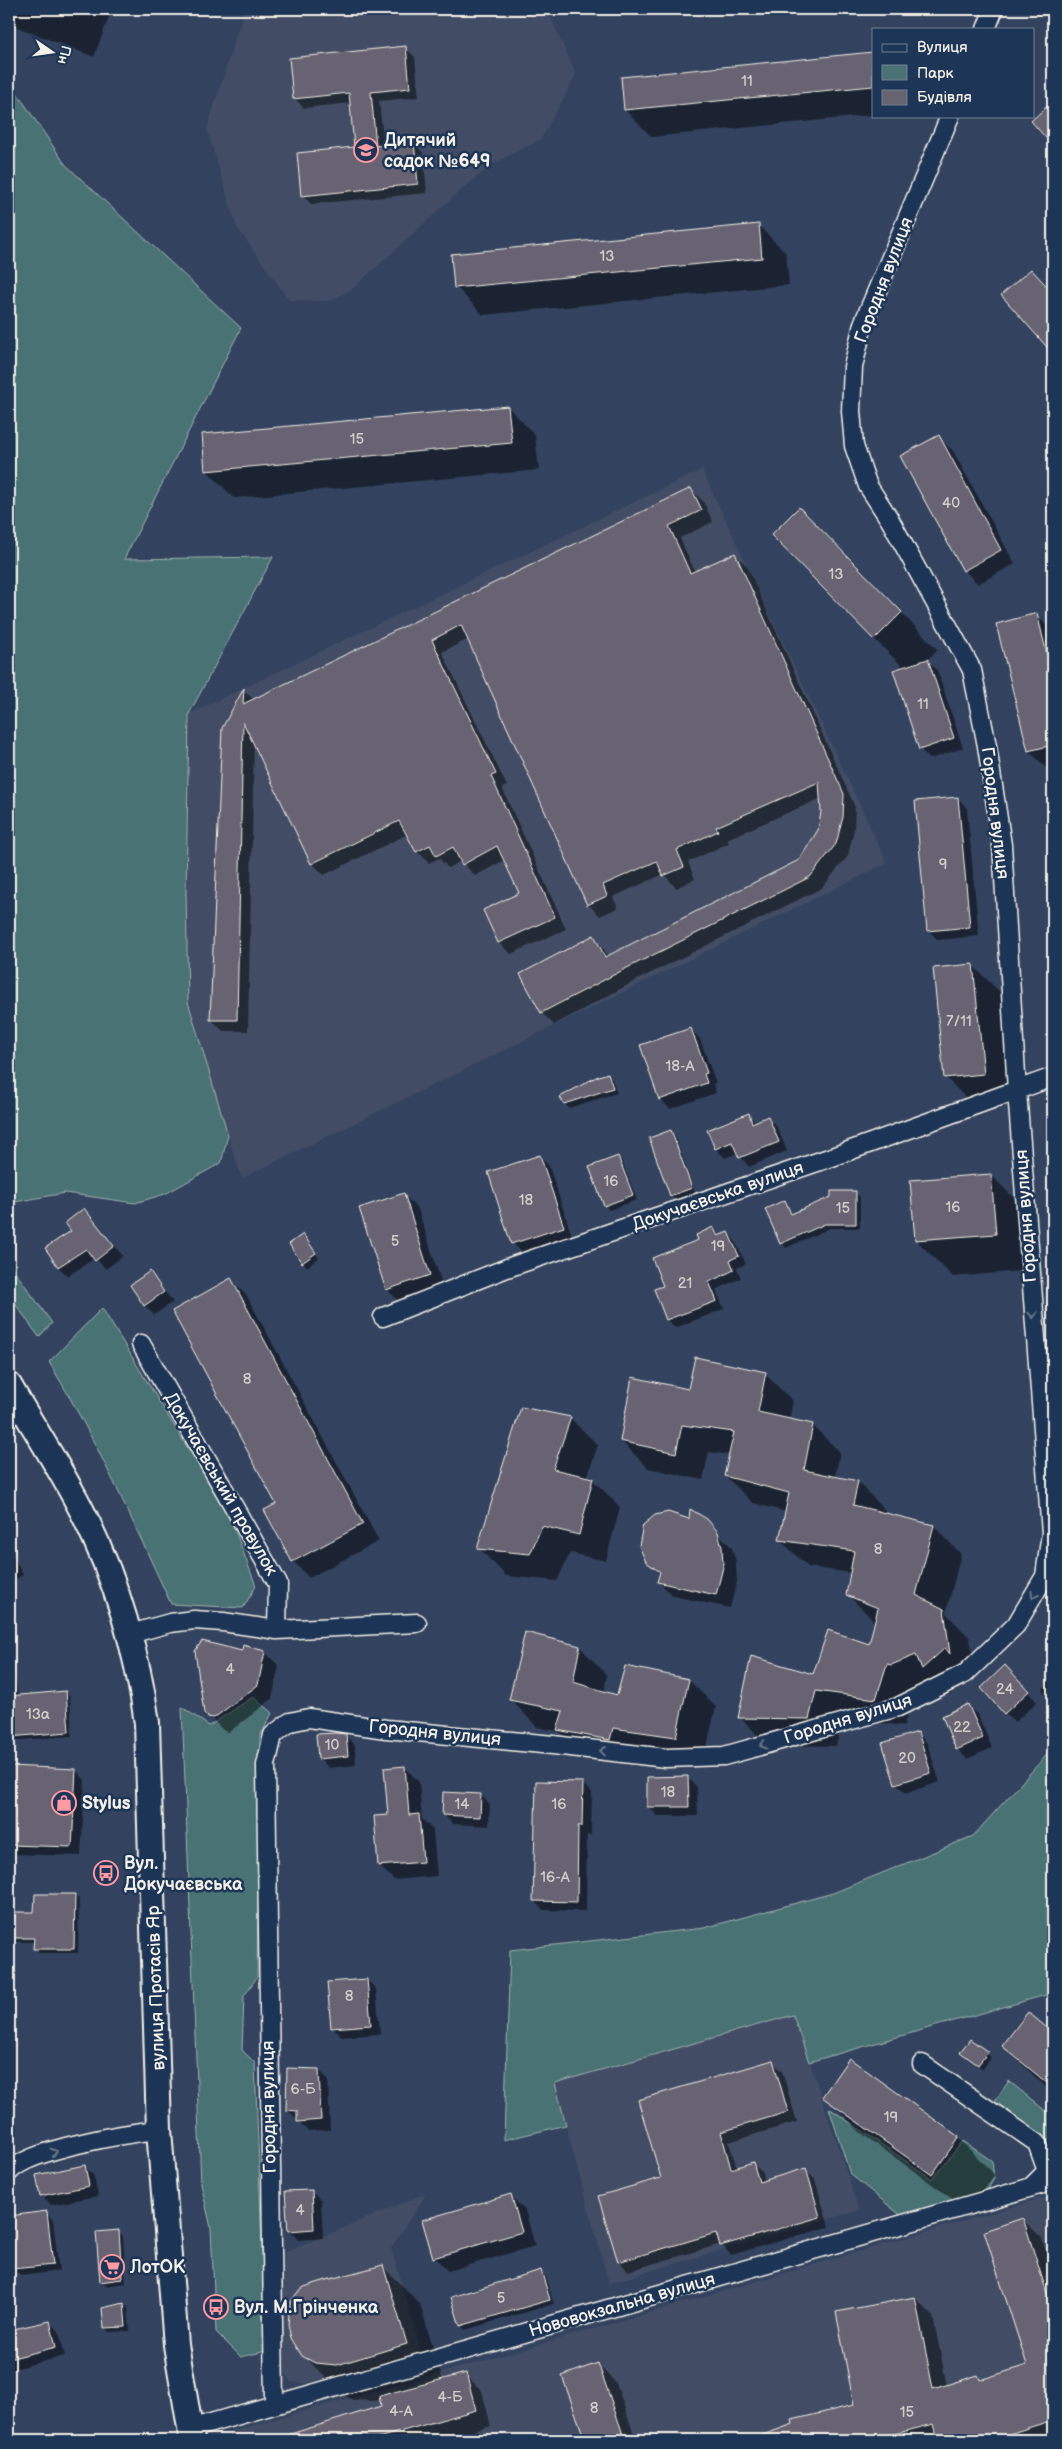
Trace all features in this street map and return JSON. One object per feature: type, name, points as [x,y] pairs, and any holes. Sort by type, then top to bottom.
[{"type":"main road","name":"вулиця Протасів Яр","points":[[9,1384],[83,1512],[104,1558],[130,1634],[140,1672],[148,1723],[159,2130],[176,2345],[191,2435]]},
{"type":"street","points":[[986,28],[994,9]]},
{"type":"street","name":"Городня вулиця","points":[[274,2404],[266,1764],[272,1735],[290,1722],[309,1718],[386,1729],[666,1758],[724,1756],[898,1707],[966,1673],[1016,1625],[1045,1576],[1051,1533],[1017,1091],[1002,845],[987,746],[972,670],[890,520],[868,486],[854,446],[851,410],[853,367],[863,324],[949,118]]},
{"type":"street","name":"Докучаєвська вулиця","points":[[383,1317],[506,1268],[1053,1077]]},
{"type":"street","name":"Докучаєвський провулок","points":[[141,1344],[278,1584],[276,1630]]},
{"type":"street","points":[[130,1634],[170,1623],[194,1620],[223,1622],[276,1630],[417,1623]]},
{"type":"street","points":[[922,2064],[1037,2143],[1047,2171],[1030,2187]]},
{"type":"street","points":[[9,2172],[34,2157],[123,2134],[159,2130]]},
{"type":"street","name":"Нововокзальна вулиця","points":[[191,2435],[274,2404],[1053,2181]]},
{"type":"shaded area","name":"Дитячий садок №649","points":[[250,9],[547,9],[576,75],[541,139],[496,162],[463,188],[353,288],[330,301],[289,300],[237,227],[207,129],[243,14]]},
{"type":"shaded area","points":[[702,470],[887,863],[242,1178],[184,1007],[189,714]]},
{"type":"shaded area","points":[[794,2015],[859,2210],[609,2283],[554,2083]]},
{"type":"shaded area","points":[[427,2193],[391,2248],[421,2351],[308,2383],[291,2382],[283,2370],[282,2254]]},
{"type":"shaded area","points":[[1053,2195],[1053,2440],[225,2440],[233,2431],[487,2360]]},
{"type":"green space","points":[[9,81],[65,164],[241,328],[124,559],[273,557],[189,714],[186,892],[188,1002],[228,1135],[221,1163],[165,1194],[135,1203],[65,1193],[9,1203]]},
{"type":"green space","points":[[9,1263],[52,1323],[39,1337],[9,1295]]},
{"type":"green space","points":[[102,1308],[230,1517],[256,1586],[243,1608],[171,1604],[83,1421],[49,1362]]},
{"type":"green space","points":[[253,1697],[272,1713],[260,1737],[257,1977],[244,1996],[242,2050],[255,2063],[266,2351],[241,2357],[216,2332],[211,2228],[201,2184],[182,1707],[209,1726]]},
{"type":"green space","points":[[1053,1748],[1053,1993],[809,2062],[793,2015],[555,2083],[566,2125],[504,2140],[510,1950],[704,1928],[833,1893],[973,1836]]},
{"type":"green space","points":[[1009,2081],[1053,2117],[1053,2156],[1046,2139],[994,2102]]},
{"type":"green space","points":[[829,2108],[932,2179],[963,2141],[992,2161],[994,2178],[986,2193],[904,2218],[850,2174]]},
{"type":"building","points":[[406,46],[410,88],[371,92],[376,146],[414,142],[418,184],[301,196],[297,153],[354,147],[349,93],[293,99],[289,58]]},
{"type":"building","points":[[872,52],[872,86],[624,110],[621,77]]},
{"type":"building","points":[[1053,101],[1053,146],[1031,121]]},
{"type":"building","points":[[759,224],[762,258],[454,288],[451,254]]},
{"type":"building","points":[[1031,269],[1053,293],[1053,354],[1001,295]]},
{"type":"building","points":[[508,406],[512,443],[205,471],[202,434]]},
{"type":"building","points":[[939,435],[1001,550],[963,571],[900,456]]},
{"type":"building","points":[[691,488],[702,510],[669,526],[690,573],[735,553],[844,794],[843,817],[836,844],[810,877],[541,1013],[520,974],[594,935],[605,957],[799,860],[818,830],[821,812],[819,782],[716,827],[718,831],[677,850],[684,867],[663,876],[657,861],[603,885],[607,896],[587,905],[461,625],[432,640],[496,774],[491,776],[555,917],[498,943],[483,910],[519,893],[497,846],[462,865],[453,847],[436,856],[430,845],[416,852],[399,821],[311,864],[243,722],[237,1020],[210,1020],[222,728],[244,688],[243,704]]},
{"type":"building","points":[[799,507],[902,612],[874,640],[771,535]]},
{"type":"building","points":[[1037,613],[1053,680],[1053,745],[1028,751],[996,624]]},
{"type":"building","points":[[928,659],[954,738],[919,750],[893,670]]},
{"type":"building","points":[[958,797],[970,927],[927,931],[915,801]]},
{"type":"building","points":[[973,964],[984,1074],[944,1078],[933,968]]},
{"type":"building","points":[[691,1028],[707,1073],[704,1074],[707,1083],[659,1100],[640,1045]]},
{"type":"building","points":[[608,1073],[613,1088],[564,1104],[560,1097],[596,1077]]},
{"type":"building","points":[[749,1113],[752,1123],[768,1116],[779,1142],[739,1158],[732,1142],[715,1149],[707,1130]]},
{"type":"building","points":[[671,1130],[692,1188],[670,1196],[649,1138]]},
{"type":"building","points":[[540,1155],[564,1227],[511,1244],[488,1172]]},
{"type":"building","points":[[618,1156],[633,1195],[604,1206],[589,1167]]},
{"type":"building","points":[[991,1174],[996,1234],[915,1240],[910,1180]]},
{"type":"building","points":[[831,1191],[856,1191],[856,1224],[825,1224],[780,1244],[765,1209],[785,1200],[791,1214],[831,1197]]},
{"type":"building","points":[[404,1193],[430,1275],[386,1290],[359,1208]]},
{"type":"building","points":[[84,1208],[114,1246],[95,1261],[86,1249],[58,1267],[45,1248],[71,1231],[65,1223]]},
{"type":"building","points":[[713,1227],[718,1236],[728,1232],[739,1256],[730,1260],[734,1270],[709,1282],[717,1301],[666,1320],[654,1289],[663,1286],[652,1258],[698,1240],[696,1235]]},
{"type":"building","points":[[303,1234],[316,1253],[302,1263],[289,1244]]},
{"type":"building","points":[[150,1271],[164,1292],[144,1306],[130,1285]]},
{"type":"building","points":[[231,1278],[363,1524],[292,1562],[264,1510],[276,1504],[172,1311]]},
{"type":"building","points":[[695,1357],[766,1372],[758,1412],[813,1424],[804,1470],[858,1481],[853,1505],[934,1525],[916,1595],[944,1609],[950,1654],[945,1648],[922,1669],[916,1655],[891,1665],[887,1664],[876,1699],[816,1691],[809,1719],[738,1718],[751,1656],[813,1674],[828,1630],[869,1644],[878,1608],[846,1595],[854,1551],[779,1540],[789,1493],[724,1476],[734,1432],[682,1425],[676,1453],[620,1441],[632,1377],[688,1389]]},
{"type":"building","points":[[521,1407],[571,1417],[553,1469],[593,1478],[579,1535],[542,1526],[530,1554],[477,1549]]},
{"type":"building","points":[[690,1509],[707,1519],[718,1532],[722,1547],[723,1567],[716,1595],[657,1582],[660,1572],[646,1562],[639,1546],[643,1525],[655,1515],[668,1512],[689,1519]]},
{"type":"building","points":[[525,1632],[580,1646],[573,1682],[617,1695],[625,1666],[689,1679],[676,1737],[613,1728],[610,1740],[557,1730],[563,1711],[509,1700]]},
{"type":"building","points":[[202,1641],[242,1651],[243,1645],[265,1651],[258,1685],[214,1718],[208,1717],[204,1713],[195,1651]]},
{"type":"building","points":[[1005,1665],[1029,1691],[1004,1714],[981,1688]]},
{"type":"building","points":[[66,1691],[69,1732],[9,1737],[9,1696]]},
{"type":"building","points":[[968,1704],[983,1738],[956,1750],[942,1716]]},
{"type":"building","points":[[918,1732],[931,1773],[895,1784],[882,1743]]},
{"type":"building","points":[[316,1734],[346,1734],[348,1756],[318,1759]]},
{"type":"building","points":[[9,1766],[76,1769],[72,1847],[9,1845]]},
{"type":"building","points":[[405,1766],[409,1815],[419,1814],[423,1862],[378,1866],[374,1816],[388,1815],[384,1768]]},
{"type":"building","points":[[688,1776],[689,1807],[647,1807],[647,1777]]},
{"type":"building","points":[[536,1781],[583,1782],[582,1826],[578,1826],[577,1902],[533,1901]]},
{"type":"building","points":[[443,1792],[481,1794],[480,1817],[442,1815]]},
{"type":"building","points":[[35,1894],[75,1894],[74,1949],[33,1949],[34,1938],[9,1938],[9,1912],[34,1912]]},
{"type":"building","points":[[367,1979],[371,2025],[331,2028],[327,1982]]},
{"type":"building","points":[[1028,2012],[1053,2033],[1053,2088],[1002,2046]]},
{"type":"building","points":[[970,2039],[988,2052],[978,2065],[960,2052]]},
{"type":"building","points":[[849,2058],[959,2137],[932,2175],[822,2097]]},
{"type":"building","points":[[773,2060],[788,2112],[721,2132],[731,2169],[753,2162],[759,2182],[806,2168],[820,2217],[720,2246],[716,2233],[618,2262],[598,2196],[661,2178],[638,2100]]},
{"type":"building","points":[[287,2068],[319,2069],[321,2120],[297,2122],[297,2111],[286,2110]]},
{"type":"building","points":[[85,2165],[89,2186],[40,2196],[36,2175]]},
{"type":"building","points":[[312,2190],[314,2229],[288,2231],[285,2191]]},
{"type":"building","points":[[511,2194],[522,2232],[433,2258],[422,2220]]},
{"type":"building","points":[[47,2211],[53,2265],[12,2269],[9,2216]]},
{"type":"building","points":[[1023,2218],[1053,2312],[1053,2420],[990,2440],[938,2440],[934,2424],[870,2440],[755,2440],[755,2438],[793,2424],[792,2420],[854,2405],[836,2312],[915,2297],[933,2389],[978,2375],[980,2380],[1027,2365],[984,2231]]},
{"type":"building","points":[[119,2230],[122,2279],[100,2282],[96,2232]]},
{"type":"building","points":[[383,2265],[407,2344],[337,2365],[315,2363],[302,2356],[291,2338],[288,2325],[290,2303],[297,2293],[304,2287]]},
{"type":"building","points":[[541,2270],[550,2300],[460,2326],[451,2297]]},
{"type":"building","points":[[124,2303],[126,2327],[104,2328],[102,2308]]},
{"type":"building","points":[[50,2321],[56,2347],[9,2359],[9,2330]]},
{"type":"building","points":[[598,2363],[625,2440],[585,2440],[562,2376]]},
{"type":"building","points":[[466,2373],[476,2410],[371,2440],[284,2440],[284,2436],[381,2406],[379,2396]]},
{"type":"place","name":"Дитячий садок №649","points":[[366,150]]},
{"type":"place","name":"Stylus","points":[[64,1803]]},
{"type":"place","name":"Вул. Докучаєвська","points":[[106,1873]]},
{"type":"place","name":"ЛотОК","points":[[112,2267]]},
{"type":"place","name":"Вул. М.Грінченка","points":[[216,2307]]}]
